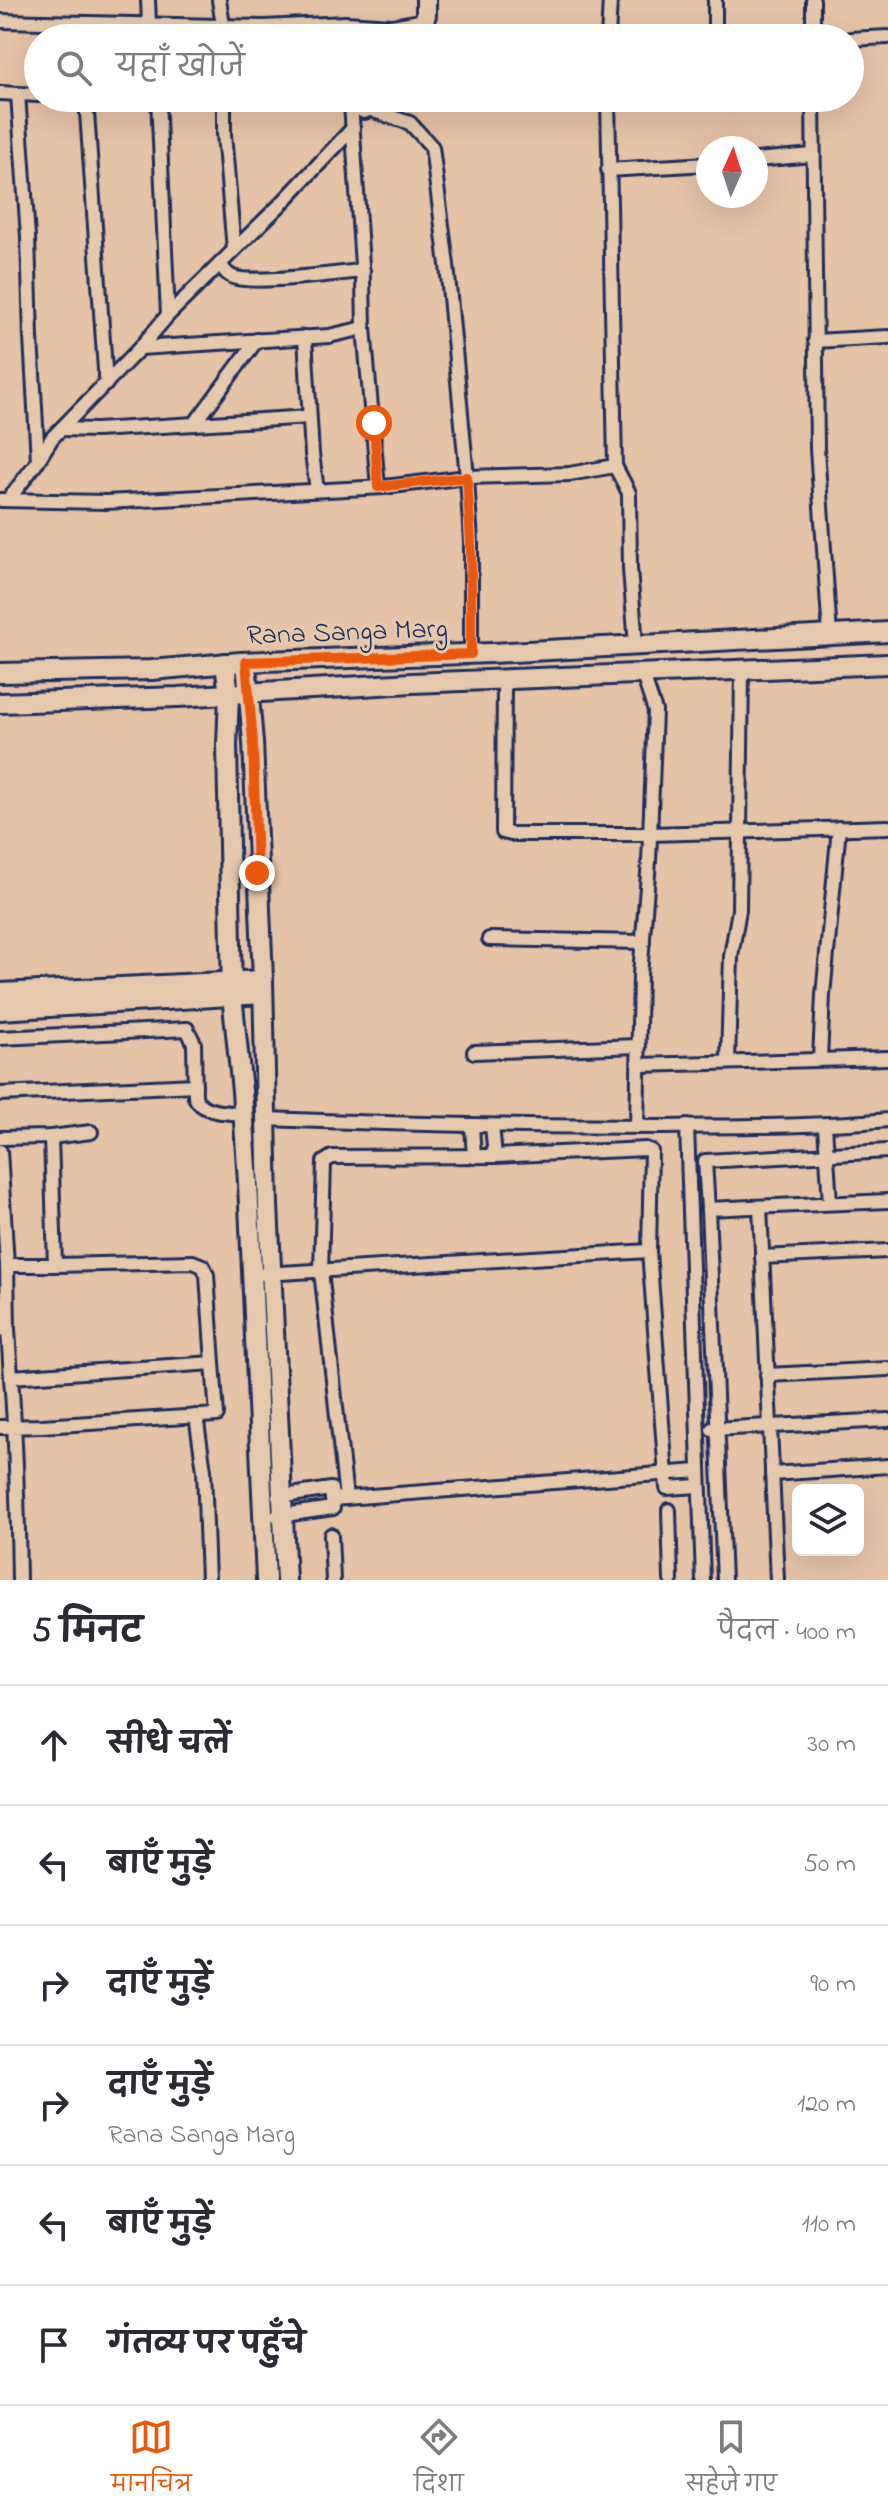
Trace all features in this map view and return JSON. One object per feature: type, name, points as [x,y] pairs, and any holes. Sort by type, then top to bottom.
[{"type":"street","points":[[148,0],[149,24]]},
{"type":"street","points":[[219,0],[223,24]]},
{"type":"street","points":[[422,24],[426,0]]},
{"type":"street","points":[[609,24],[610,0]]},
{"type":"street","points":[[715,0],[715,24]]},
{"type":"street","points":[[813,0],[813,24]]},
{"type":"street","points":[[0,21],[71,24]]},
{"type":"street","points":[[864,38],[888,37]]},
{"type":"street","points":[[0,93],[24,94]]},
{"type":"street","points":[[18,94],[38,460]]},
{"type":"street","points":[[87,112],[106,384]]},
{"type":"street","points":[[159,112],[168,315]]},
{"type":"street","points":[[224,112],[234,250]]},
{"type":"street","points":[[354,112],[364,328],[378,487]]},
{"type":"street","points":[[381,112],[410,123],[432,147],[447,265],[467,477],[471,542],[471,654]]},
{"type":"street","points":[[608,112],[615,466],[629,493],[630,569],[636,645]]},
{"type":"street","points":[[813,112],[817,449],[830,635]]},
{"type":"street","points":[[4,500],[61,429],[168,315],[353,128]]},
{"type":"street","points":[[768,159],[813,155]]},
{"type":"street","points":[[608,170],[696,165]]},
{"type":"street","points":[[221,263],[224,271],[235,278],[363,271]]},
{"type":"street","points":[[140,348],[329,336],[364,328]]},
{"type":"street","points":[[305,337],[317,490]]},
{"type":"street","points":[[815,341],[888,337]]},
{"type":"street","points":[[196,422],[257,340]]},
{"type":"street","points":[[61,429],[96,430],[309,417]]},
{"type":"street","points":[[4,500],[106,502],[378,487],[467,477],[569,474],[615,466]]},
{"type":"street","name":"Rana Sanga Marg","points":[[0,673],[152,670],[225,663],[471,654],[888,632]]},
{"type":"street","points":[[246,662],[263,987],[262,1499],[266,1580]]},
{"type":"street","points":[[225,663],[229,695],[227,745],[232,988],[262,1275],[282,1496],[286,1580]]},
{"type":"street","name":"Rana Sanga Marg","points":[[0,703],[888,664]]},
{"type":"street","points":[[728,1062],[731,956],[739,910],[742,671]]},
{"type":"street","points":[[637,1127],[655,711],[643,675]]},
{"type":"street","points":[[504,680],[503,832],[650,834],[888,827]]},
{"type":"street","points":[[820,1059],[839,828]]},
{"type":"street","points":[[489,939],[643,942]]},
{"type":"street","points":[[0,993],[263,987]]},
{"type":"street","points":[[0,1010],[232,988]]},
{"type":"street","points":[[0,1038],[187,1029],[194,1043],[195,1097],[199,1105],[205,1109],[244,1114]]},
{"type":"street","points":[[474,1052],[639,1046]]},
{"type":"street","points":[[639,1065],[888,1058]]},
{"type":"street","points":[[0,1094],[195,1085]]},
{"type":"street","points":[[265,1119],[472,1126],[637,1127],[825,1126],[888,1120]]},
{"type":"street","points":[[472,1126],[474,1157]]},
{"type":"street","points":[[492,1126],[495,1156]]},
{"type":"street","points":[[687,1126],[703,1580]]},
{"type":"street","points":[[825,1126],[830,1203]]},
{"type":"street","points":[[0,1138],[91,1132]]},
{"type":"street","points":[[51,1137],[55,1265]]},
{"type":"street","points":[[0,1151],[7,1265],[4,1329],[14,1426],[19,1580]]},
{"type":"street","points":[[263,1519],[333,1508],[339,1499],[321,1271],[326,1159],[651,1151],[649,1251],[667,1488],[699,1486]]},
{"type":"street","points":[[724,1580],[705,1161],[888,1151]]},
{"type":"street","points":[[708,1209],[888,1201]]},
{"type":"street","points":[[760,1207],[777,1580]]},
{"type":"street","points":[[262,1275],[649,1251]]},
{"type":"street","points":[[762,1257],[888,1251]]},
{"type":"street","points":[[0,1427],[217,1415],[207,1275],[203,1266],[193,1262],[7,1265]]},
{"type":"street","points":[[11,1377],[213,1363]]},
{"type":"street","points":[[767,1375],[888,1369]]},
{"type":"street","points":[[196,1416],[204,1470],[208,1580]]},
{"type":"street","points":[[697,1430],[888,1420]]},
{"type":"street","points":[[772,1474],[888,1466]]},
{"type":"street","points":[[339,1499],[698,1471]]},
{"type":"street","points":[[262,1499],[331,1489],[339,1499]]},
{"type":"street","points":[[669,1510],[671,1580]]},
{"type":"street","points":[[331,1535],[333,1580]]},
{"type":"route","points":[[257,873],[253,742],[246,662],[471,654],[471,542],[467,477],[378,487],[374,423]]}]
